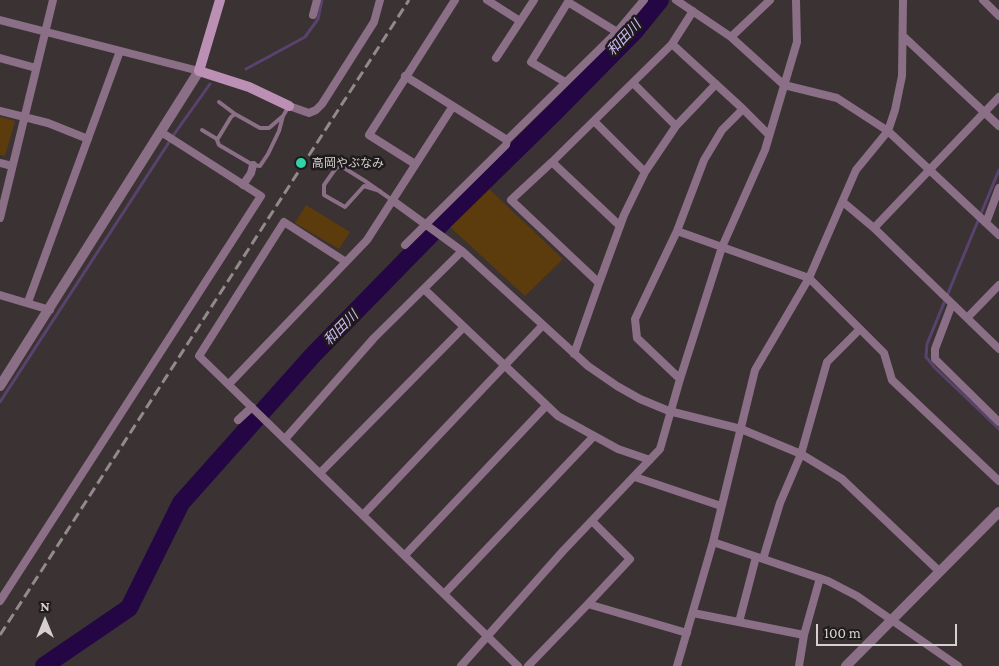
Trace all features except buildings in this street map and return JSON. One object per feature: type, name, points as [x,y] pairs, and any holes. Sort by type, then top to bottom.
[{"type":"main road","points":[[220,0],[199,71],[249,87],[289,106]]},
{"type":"street","points":[[0,218],[53,0]]},
{"type":"street","points":[[313,15],[316,0]]},
{"type":"street","points":[[289,106],[301,112],[309,113],[316,110],[374,22],[380,0]]},
{"type":"street","points":[[415,164],[369,135],[455,0]]},
{"type":"street","points":[[487,0],[520,21]]},
{"type":"street","points":[[496,58],[534,0]]},
{"type":"street","points":[[405,245],[506,145],[507,140],[617,32],[644,0]]},
{"type":"street","points":[[676,0],[731,37],[784,85],[837,98],[888,131],[999,235]]},
{"type":"street","points":[[731,37],[770,0]]},
{"type":"street","points":[[461,666],[487,639],[563,551],[660,449],[669,411],[722,247],[765,150],[797,42],[796,0]]},
{"type":"street","points":[[678,666],[713,542],[756,370],[808,278],[856,170],[888,131],[896,110],[902,76],[903,0]]},
{"type":"street","points":[[983,0],[999,16]]},
{"type":"street","points":[[565,82],[530,62],[568,2],[617,32]]},
{"type":"street","points":[[599,283],[511,200],[672,44],[693,11]]},
{"type":"street","points":[[0,20],[44,33],[199,71],[164,134],[0,386]]},
{"type":"street","points":[[903,36],[999,126]]},
{"type":"street","points":[[672,44],[769,135]]},
{"type":"street","points":[[28,302],[120,51]]},
{"type":"street","points":[[0,58],[36,68]]},
{"type":"street","points":[[406,76],[507,140]]},
{"type":"street","points":[[633,82],[676,126]]},
{"type":"street","points":[[574,354],[620,226],[645,172],[676,126],[716,84]]},
{"type":"street","points":[[874,228],[999,97]]},
{"type":"street","points":[[229,384],[367,240],[453,106]]},
{"type":"street","points":[[680,379],[637,338],[635,319],[677,231],[704,160],[722,130],[743,109]]},
{"type":"street","points":[[0,111],[48,123],[88,139]]},
{"type":"street","points":[[594,120],[645,172]]},
{"type":"street","points":[[0,601],[261,196],[164,134]]},
{"type":"street","points":[[552,162],[620,226]]},
{"type":"street","points":[[0,163],[12,166]]},
{"type":"street","points":[[244,185],[253,166]]},
{"type":"street","points":[[987,223],[999,188]]},
{"type":"street","points":[[392,200],[462,251],[574,354],[617,386],[640,399],[669,411],[741,429],[801,454],[842,479],[940,572]]},
{"type":"street","points":[[843,202],[874,228],[999,349]]},
{"type":"street","points":[[987,223],[999,221]]},
{"type":"street","points":[[346,262],[284,222],[199,356],[444,594],[487,639],[518,666]]},
{"type":"street","points":[[677,231],[808,278],[884,353],[892,380],[999,481]]},
{"type":"street","points":[[285,439],[374,338],[462,251]]},
{"type":"street","points":[[967,318],[999,285]]},
{"type":"street","points":[[424,289],[546,406],[575,426],[618,449],[650,460]]},
{"type":"street","points":[[0,295],[50,310]]},
{"type":"street","points":[[952,304],[935,349],[935,358],[999,422]]},
{"type":"street","points":[[363,515],[543,325]]},
{"type":"street","points":[[320,474],[464,327]]},
{"type":"street","points":[[739,622],[760,558],[801,454],[827,362],[860,329]]},
{"type":"street","points":[[404,555],[546,406]]},
{"type":"street","points":[[238,420],[253,407]]},
{"type":"street","points":[[444,594],[594,436]]},
{"type":"street","points":[[635,477],[721,506]]},
{"type":"street","points":[[846,666],[999,512]]},
{"type":"street","points":[[528,666],[630,559],[592,521]]},
{"type":"street","points":[[713,542],[820,578],[857,596],[958,666]]},
{"type":"street","points":[[799,666],[804,635],[820,578]]},
{"type":"street","points":[[588,604],[687,633]]},
{"type":"street","points":[[692,613],[804,635]]},
{"type":"lane","points":[[220,102],[235,114],[260,128],[269,128],[283,116]]},
{"type":"lane","points":[[235,114],[217,139],[218,145],[253,166],[260,166],[268,154],[289,106]]},
{"type":"lane","points":[[202,130],[217,139]]},
{"type":"lane","points":[[380,191],[364,186],[357,197],[345,207],[324,195],[324,185],[336,168],[341,166],[380,191],[392,200]]},
{"type":"shaded area","points":[[0,117],[15,121],[5,156],[0,155]]},
{"type":"shaded area","points":[[488,188],[563,259],[525,296],[449,226]]},
{"type":"shaded area","points":[[306,205],[350,232],[339,249],[295,223]]},
{"type":"waterway","points":[[246,69],[305,37],[318,19],[322,0]]},
{"type":"waterway","name":"和田川","points":[[44,666],[129,608],[181,503],[313,355],[445,220],[634,32],[660,0]]},
{"type":"waterway","points":[[0,402],[175,133],[210,84]]},
{"type":"waterway","points":[[999,170],[927,344],[926,357],[935,368],[999,429]]},
{"type":"railway","points":[[0,635],[409,0]]},
{"type":"place","name":"高岡やぶなみ","points":[[301,163]]}]
